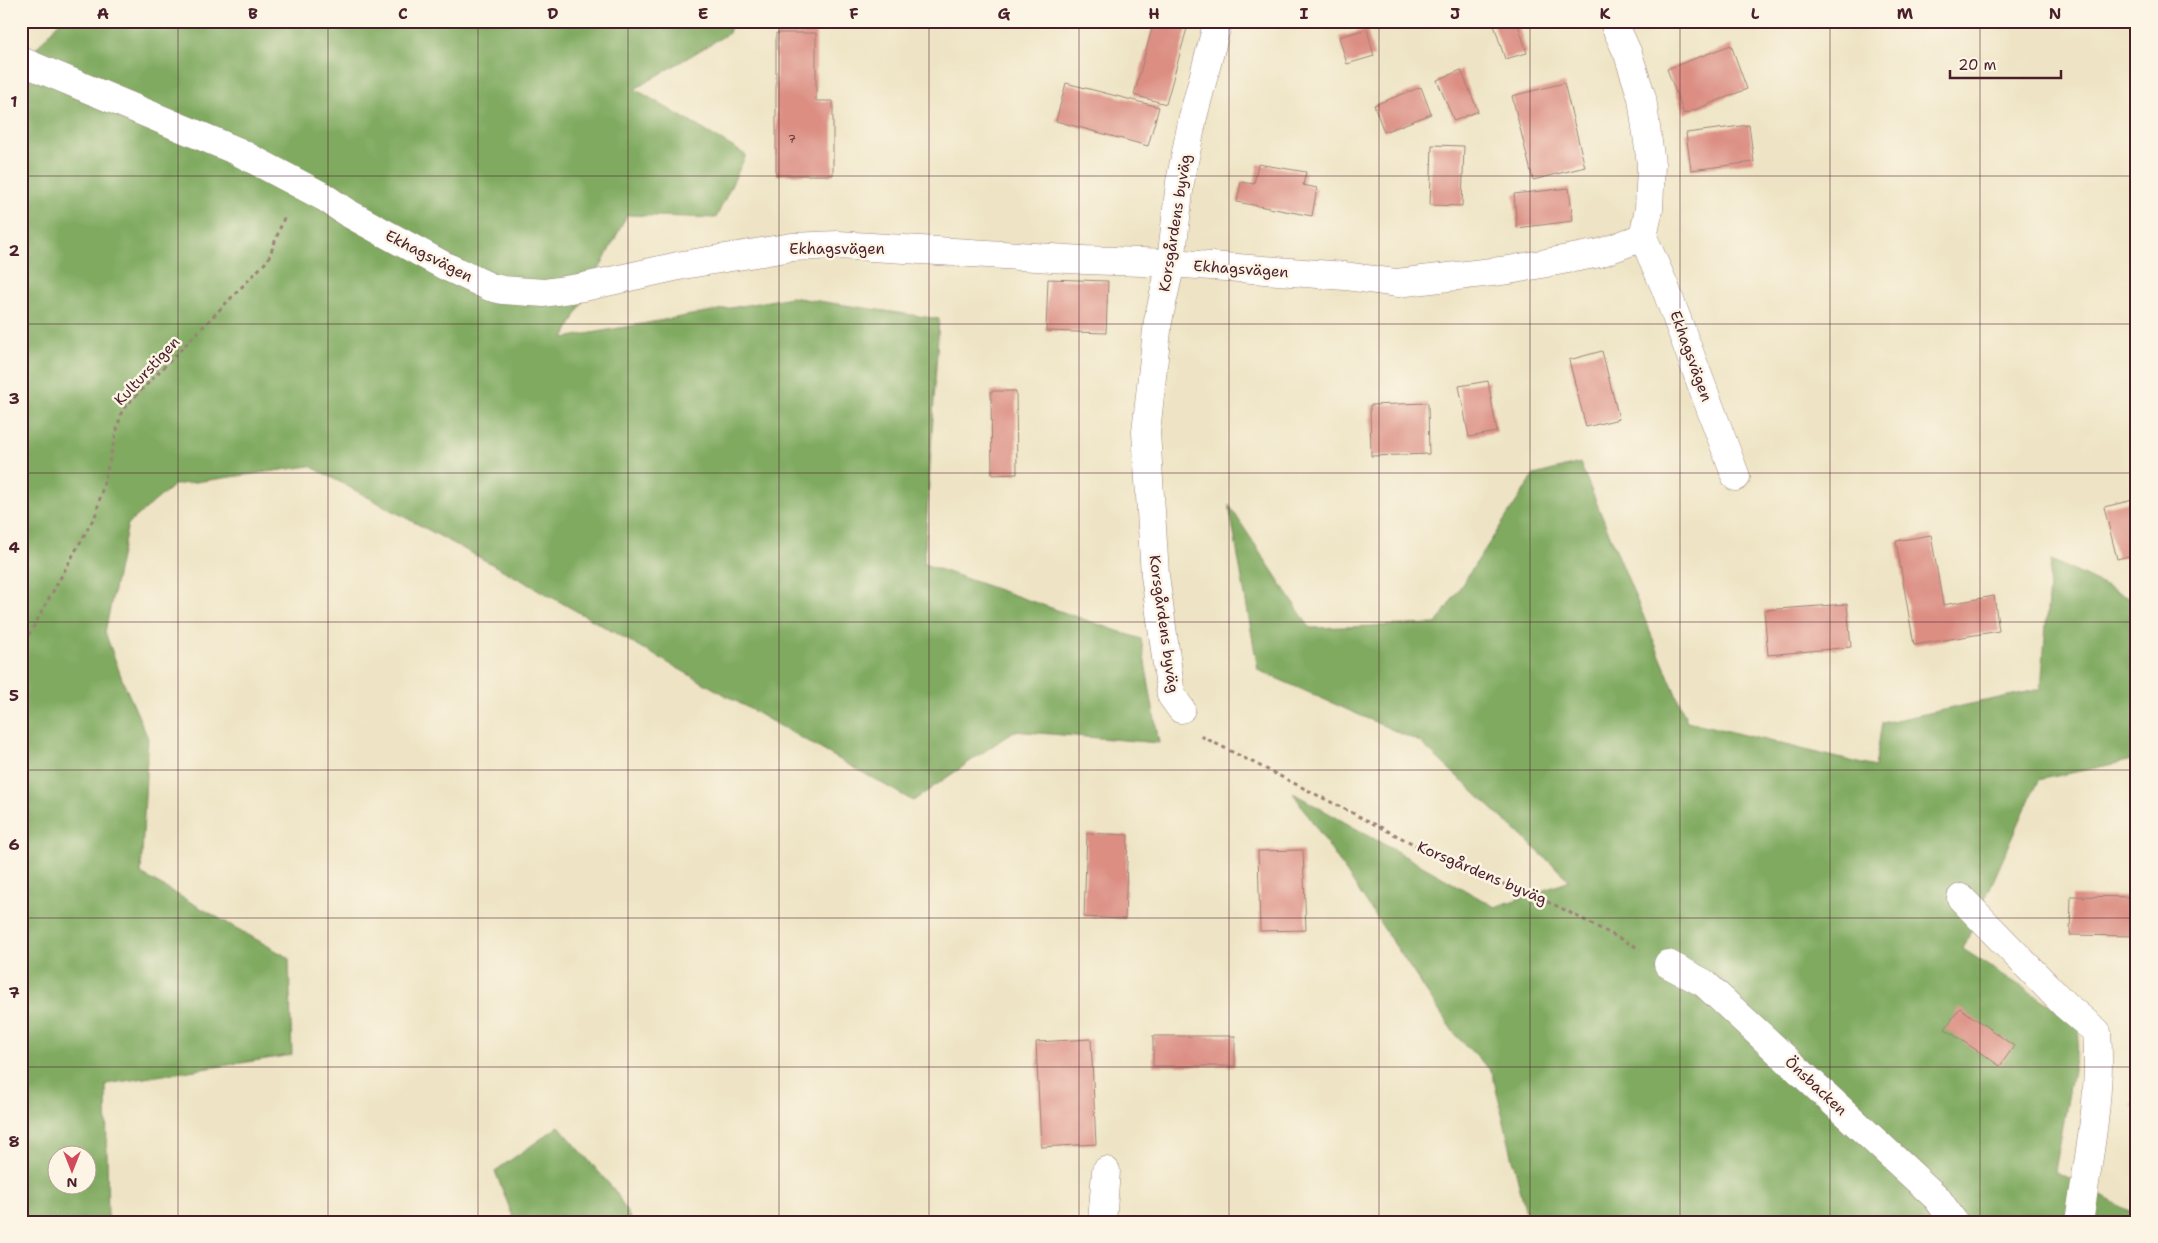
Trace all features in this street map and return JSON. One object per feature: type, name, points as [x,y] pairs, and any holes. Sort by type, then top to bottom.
[{"type":"street","name":"Korsgårdens byväg","points":[[1181,709],[1171,695],[1155,575],[1146,432],[1158,321],[1171,263],[1180,182],[1192,117],[1218,21]]},
{"type":"street","points":[[1613,21],[1628,54],[1642,98],[1651,164],[1649,208],[1643,237]]},
{"type":"street","name":"Ekhagsvägen","points":[[21,61],[237,151],[302,185],[346,212],[443,265],[490,287],[503,290],[544,293],[584,287],[683,265],[792,247],[838,246],[1171,263],[1345,276],[1396,283],[1509,270],[1600,254],[1643,237],[1665,287],[1736,477]]},
{"type":"street","points":[[1961,898],[2065,1006],[2097,1032],[2099,1060],[2092,1134],[2079,1222]]},
{"type":"street","name":"Önsbacken","points":[[1668,964],[1704,983],[1937,1198],[1954,1222]]},
{"type":"street","points":[[1102,1222],[1106,1171]]},
{"type":"path","name":"Kulturstigen","points":[[21,649],[96,514],[122,410],[268,260],[281,223],[302,185]]},
{"type":"path","name":"Korsgårdens byväg","points":[[1181,709],[1202,737],[1445,860],[1558,906],[1668,964]]},
{"type":"green space","points":[[60,21],[733,21],[729,33],[635,89],[746,155],[716,218],[627,215],[564,338],[791,297],[939,319],[924,564],[1141,639],[1159,743],[1014,731],[913,801],[523,581],[310,466],[174,485],[128,524],[105,632],[122,679],[148,738],[141,874],[289,958],[292,1055],[106,1084],[108,1222],[21,1222],[21,66]]},
{"type":"green space","points":[[1580,463],[1687,721],[1875,767],[1882,723],[2041,689],[2051,560],[2137,601],[2137,759],[2038,780],[1963,949],[2081,1025],[2055,1171],[2137,1215],[2137,1222],[1631,1222],[1629,1219],[1623,1222],[1528,1222],[1492,1072],[1456,1036],[1293,793],[1495,907],[1570,881],[1420,742],[1258,670],[1229,505],[1310,628],[1436,624],[1534,475]]},
{"type":"green space","points":[[559,1126],[616,1192],[632,1222],[515,1222],[495,1171]]},
{"type":"building","points":[[1154,21],[1189,21],[1166,104],[1134,95]]},
{"type":"building","points":[[1505,21],[1517,21],[1527,53],[1505,59],[1494,25]]},
{"type":"building","points":[[1367,29],[1374,56],[1347,64],[1339,37]]},
{"type":"building","points":[[776,33],[816,33],[816,101],[833,101],[833,175],[776,175]]},
{"type":"building","points":[[1731,45],[1747,89],[1684,114],[1667,69]]},
{"type":"building","points":[[1461,70],[1478,111],[1454,121],[1437,80]]},
{"type":"building","points":[[1066,83],[1159,107],[1148,146],[1056,121]]},
{"type":"building","points":[[1564,83],[1585,167],[1533,180],[1512,96]]},
{"type":"building","points":[[1421,87],[1431,114],[1384,132],[1374,105]]},
{"type":"building","points":[[1749,125],[1754,162],[1691,170],[1686,133]]},
{"type":"building","points":[[1432,145],[1464,146],[1462,206],[1430,205]]},
{"type":"building","points":[[1258,164],[1306,172],[1303,185],[1317,188],[1312,216],[1237,202],[1241,182],[1254,184]]},
{"type":"building","points":[[1569,188],[1573,221],[1517,228],[1514,194]]},
{"type":"building","points":[[1048,279],[1108,281],[1106,333],[1046,331]]},
{"type":"building","points":[[1602,351],[1619,419],[1586,427],[1569,360]]},
{"type":"building","points":[[1488,381],[1497,432],[1469,437],[1459,386]]},
{"type":"building","points":[[991,391],[1016,391],[1017,474],[992,475]]},
{"type":"building","points":[[1428,403],[1429,454],[1371,456],[1370,405]]},
{"type":"building","points":[[2137,499],[2137,554],[2117,559],[2104,507]]},
{"type":"building","points":[[1931,535],[1943,605],[1994,596],[1999,631],[1914,645],[1896,541]]},
{"type":"building","points":[[1847,604],[1851,647],[1768,655],[1764,610]]},
{"type":"building","points":[[1087,833],[1128,835],[1125,919],[1084,917]]},
{"type":"building","points":[[1303,850],[1306,930],[1260,931],[1258,851]]},
{"type":"building","points":[[2071,896],[2137,897],[2137,936],[2070,935]]},
{"type":"building","points":[[1960,1008],[2014,1046],[2000,1066],[1945,1029]]},
{"type":"building","points":[[1153,1036],[1235,1036],[1235,1066],[1153,1066]]},
{"type":"building","points":[[1091,1039],[1096,1144],[1041,1147],[1036,1042]]},
{"type":"building","points":[[2137,1097],[2137,1110],[2131,1107]]}]
